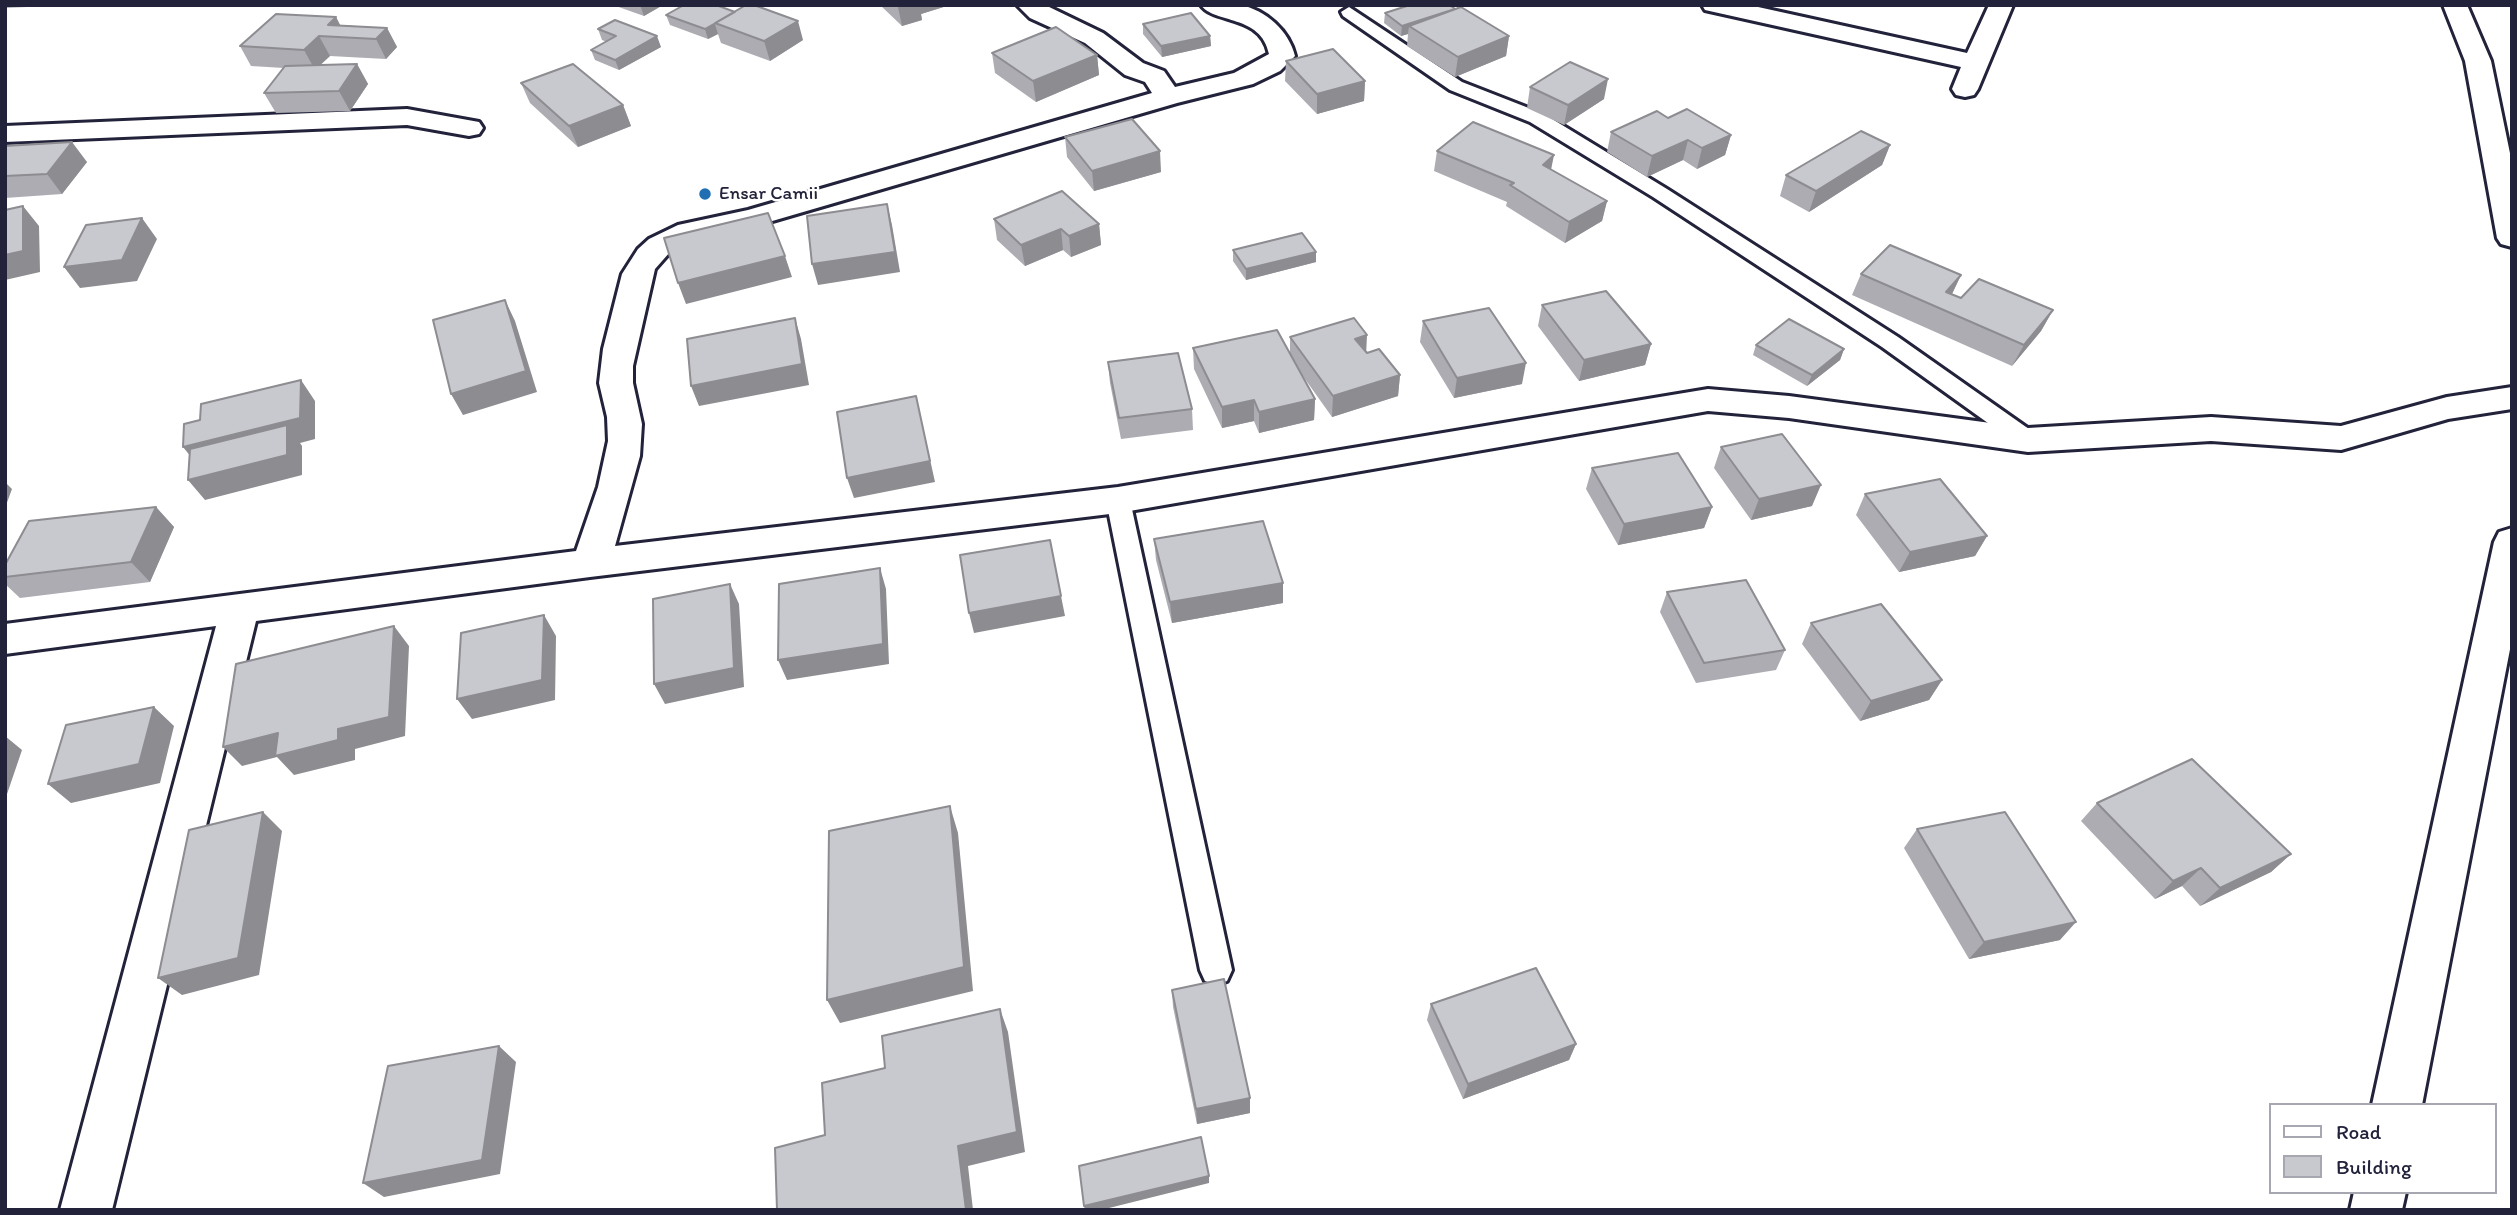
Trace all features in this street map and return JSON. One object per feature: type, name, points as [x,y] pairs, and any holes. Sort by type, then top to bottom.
[{"type":"street","points":[[1029,5],[1039,13],[1094,38],[1134,69],[1155,77],[1168,97]]},
{"type":"street","points":[[590,563],[611,502],[625,443],[626,416],[616,383],[618,355],[639,270],[653,249],[676,237],[710,226],[765,215],[1168,97],[1246,77],[1272,66],[1282,56],[1281,48],[1274,37],[1258,23],[1232,9],[1213,5]]},
{"type":"street","points":[[1714,5],[1976,63]]},
{"type":"street","points":[[1965,89],[2001,5]]},
{"type":"street","points":[[2455,5],[2477,61],[2512,237]]},
{"type":"street","points":[[5,134],[407,117],[468,128]]},
{"type":"street","points":[[5,639],[590,563],[1118,500],[1708,400],[1788,407],[2028,440],[2211,429],[2341,438],[2447,408],[2512,398]]},
{"type":"street","points":[[2398,1103],[2512,542]]},
{"type":"street","points":[[86,1210],[240,608]]},
{"type":"lane","points":[[1349,12],[1456,86],[1537,118],[1648,186],[1890,342],[2028,440]]},
{"type":"lane","points":[[1118,500],[1216,970]]},
{"type":"building","points":[[684,5],[716,5],[735,12],[705,29],[666,15]]},
{"type":"building","points":[[746,5],[754,5],[798,21],[764,41],[715,23]]},
{"type":"building","points":[[1410,5],[1450,5],[1455,9],[1402,26],[1385,13]]},
{"type":"building","points":[[1461,7],[1509,36],[1458,57],[1409,26]]},
{"type":"building","points":[[1191,13],[1210,36],[1161,46],[1143,24]]},
{"type":"building","points":[[276,14],[336,17],[328,25],[387,28],[376,39],[319,36],[304,50],[240,46]]},
{"type":"building","points":[[615,20],[657,36],[615,60],[591,50],[616,36],[598,29]]},
{"type":"building","points":[[1056,27],[1097,55],[1033,81],[992,53]]},
{"type":"building","points":[[1333,49],[1365,81],[1317,94],[1286,61]]},
{"type":"building","points":[[1570,62],[1608,79],[1568,105],[1530,87]]},
{"type":"building","points":[[357,64],[339,91],[264,93],[285,66]]},
{"type":"building","points":[[573,64],[623,105],[569,126],[521,83]]},
{"type":"building","points":[[1687,109],[1731,135],[1702,148],[1688,140],[1652,156],[1611,132],[1657,111],[1668,118]]},
{"type":"building","points":[[1132,119],[1160,151],[1092,171],[1065,137]]},
{"type":"building","points":[[1473,122],[1554,155],[1543,165],[1607,201],[1569,222],[1510,185],[1514,183],[1437,151]]},
{"type":"building","points":[[1861,131],[1890,145],[1816,191],[1786,175]]},
{"type":"building","points":[[72,142],[47,174],[5,176],[5,146]]},
{"type":"building","points":[[1062,191],[1099,224],[1069,236],[1061,229],[1021,245],[994,219]]},
{"type":"building","points":[[887,204],[895,252],[812,264],[807,216]]},
{"type":"building","points":[[23,206],[23,251],[5,255],[5,210]]},
{"type":"building","points":[[768,213],[785,256],[678,283],[664,238]]},
{"type":"building","points":[[142,218],[122,260],[64,267],[86,225]]},
{"type":"building","points":[[1302,233],[1316,252],[1246,269],[1233,250]]},
{"type":"building","points":[[1890,245],[1961,275],[1946,292],[1961,298],[1979,279],[2053,310],[2024,345],[1861,274]]},
{"type":"building","points":[[1606,291],[1651,344],[1584,360],[1542,305]]},
{"type":"building","points":[[505,300],[526,371],[451,394],[433,320]]},
{"type":"building","points":[[1489,308],[1526,363],[1457,378],[1423,321]]},
{"type":"building","points":[[795,318],[802,364],[691,386],[687,339]]},
{"type":"building","points":[[1354,318],[1367,335],[1355,339],[1367,353],[1379,349],[1400,375],[1333,396],[1290,337]]},
{"type":"building","points":[[1789,319],[1844,349],[1812,375],[1756,345]]},
{"type":"building","points":[[1277,330],[1315,399],[1259,412],[1254,400],[1222,407],[1193,348]]},
{"type":"building","points":[[1178,353],[1192,409],[1119,418],[1108,362]]},
{"type":"building","points":[[301,380],[300,418],[183,447],[184,424],[200,420],[201,404]]},
{"type":"building","points":[[916,396],[930,461],[847,478],[837,412]]},
{"type":"building","points":[[287,425],[287,455],[188,480],[190,449]]},
{"type":"building","points":[[1782,434],[1821,485],[1759,499],[1721,447]]},
{"type":"building","points":[[1678,453],[1712,507],[1624,524],[1592,468]]},
{"type":"building","points":[[1940,479],[1987,536],[1910,552],[1865,494]]},
{"type":"building","points":[[156,507],[131,562],[5,577],[5,565],[29,521]]},
{"type":"building","points":[[1263,521],[1283,583],[1170,602],[1154,539]]},
{"type":"building","points":[[1050,540],[1061,596],[969,613],[960,555]]},
{"type":"building","points":[[880,568],[883,644],[778,660],[779,584]]},
{"type":"building","points":[[1746,580],[1785,650],[1704,663],[1667,592]]},
{"type":"building","points":[[730,584],[734,668],[654,684],[653,599]]},
{"type":"building","points":[[1881,604],[1942,680],[1871,701],[1811,623]]},
{"type":"building","points":[[544,615],[542,680],[457,699],[461,633]]},
{"type":"building","points":[[394,626],[389,717],[338,729],[338,740],[275,756],[278,733],[223,747],[236,664]]},
{"type":"building","points":[[154,707],[139,764],[48,784],[66,725]]},
{"type":"building","points":[[2192,759],[2291,854],[2220,888],[2201,868],[2173,881],[2097,803]]},
{"type":"building","points":[[950,806],[964,967],[827,1000],[829,831]]},
{"type":"building","points":[[263,812],[238,958],[158,978],[189,830]]},
{"type":"building","points":[[2005,812],[2076,922],[1984,942],[1917,829]]},
{"type":"building","points":[[1536,968],[1576,1044],[1468,1084],[1431,1004]]},
{"type":"building","points":[[1224,979],[1250,1098],[1196,1109],[1172,990]]},
{"type":"building","points":[[1000,1009],[1017,1132],[958,1146],[966,1210],[777,1210],[775,1148],[825,1135],[822,1083],[885,1068],[882,1036]]},
{"type":"building","points":[[499,1046],[482,1160],[363,1183],[388,1066]]},
{"type":"building","points":[[1201,1137],[1209,1176],[1084,1206],[1079,1166]]},
{"type":"place","name":"Ensar Camii","points":[[705,194]]}]
